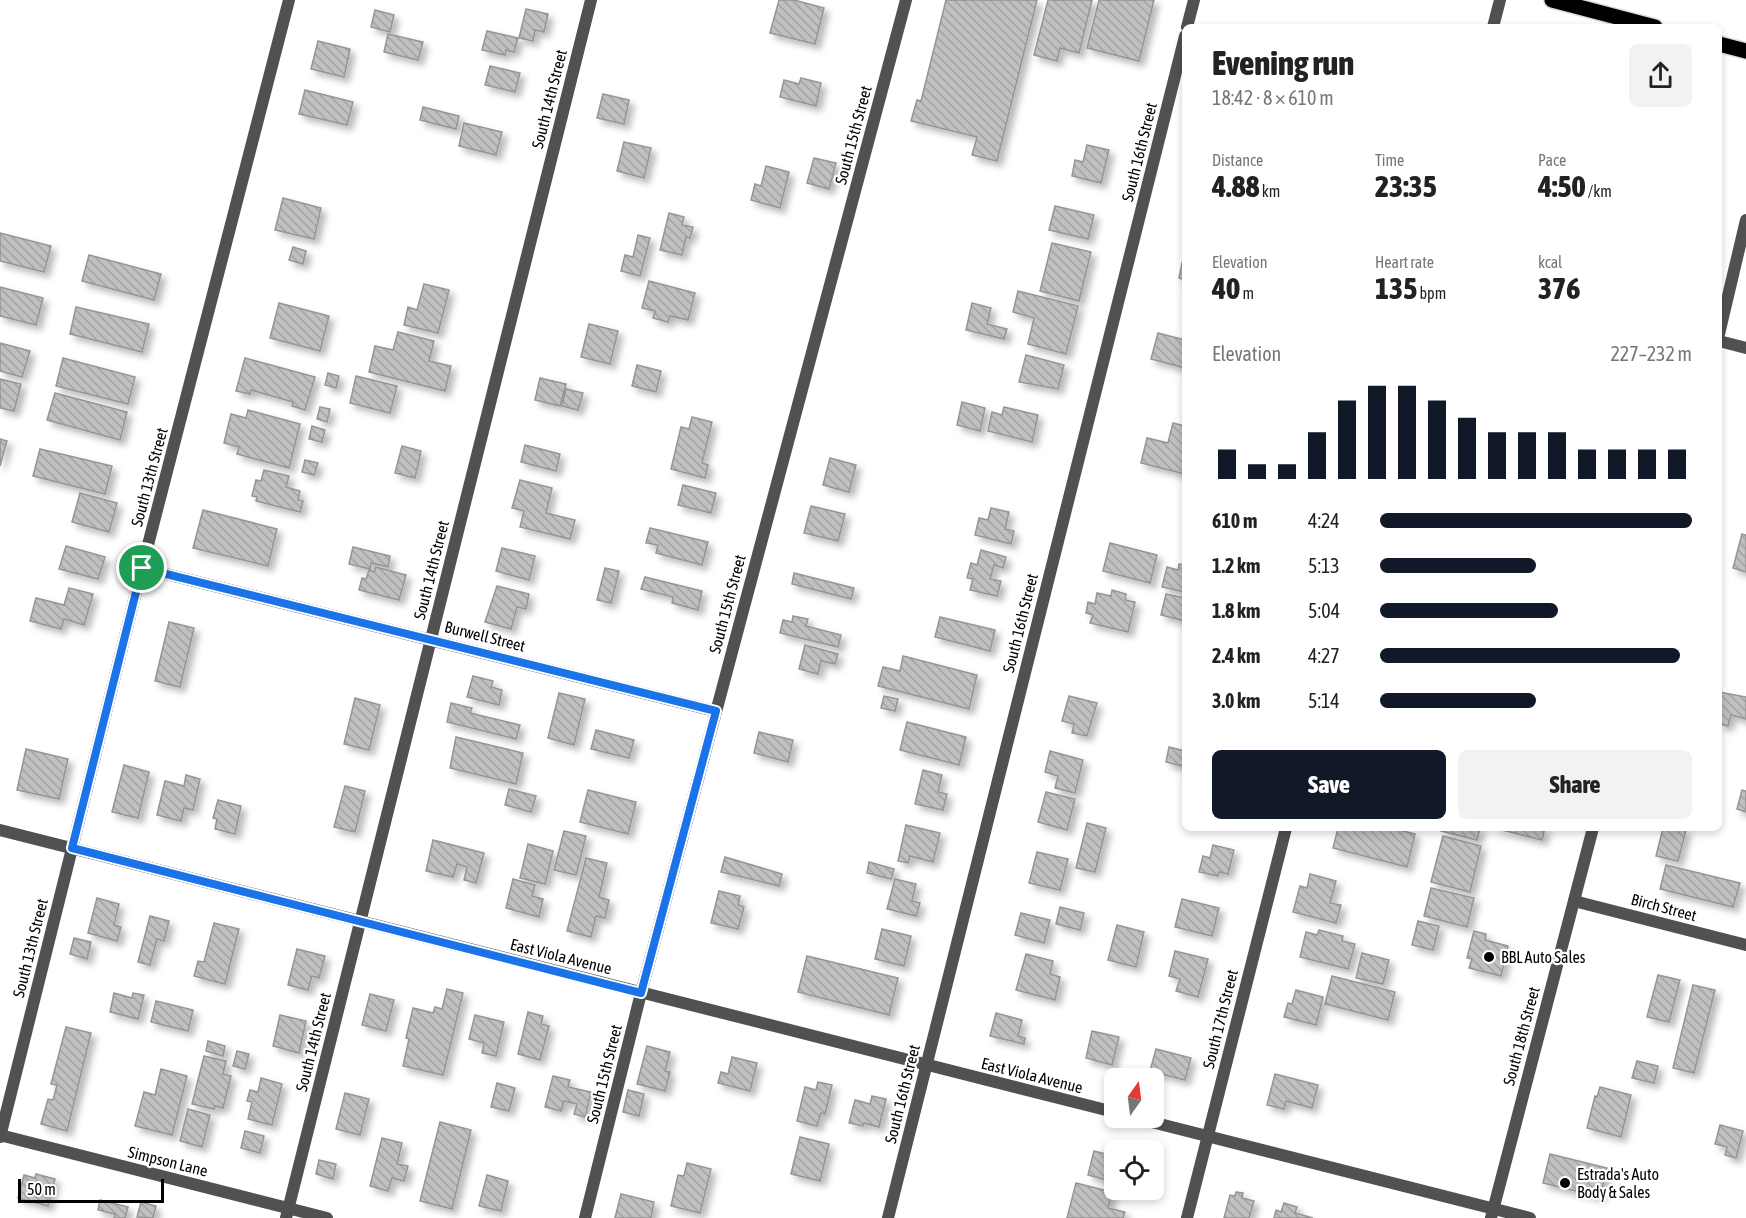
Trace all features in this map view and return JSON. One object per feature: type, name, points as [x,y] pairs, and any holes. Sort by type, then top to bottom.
[{"type":"main road","points":[[1552,0],[1644,24]]},
{"type":"main road","points":[[1722,45],[1746,51]]},
{"type":"street","name":"South 13th Street","points":[[0,1136],[142,568],[289,0]]},
{"type":"street","name":"South 14th Street","points":[[288,1213],[591,0]]},
{"type":"street","name":"South 15th Street","points":[[585,1218],[641,993],[906,0]]},
{"type":"street","points":[[1188,24],[1194,0]]},
{"type":"street","points":[[1494,24],[1500,0]]},
{"type":"street","name":"South 16th Street","points":[[888,1218],[1182,48]]},
{"type":"street","points":[[1722,321],[1746,220]]},
{"type":"street","points":[[1722,342],[1746,348]]},
{"type":"street","name":"Burwell Street","points":[[142,568],[716,711]]},
{"type":"street","name":"East Viola Avenue","points":[[0,830],[1104,1110]]},
{"type":"street","name":"South 17th Street","points":[[1187,1218],[1285,831]]},
{"type":"street","name":"South 18th Street","points":[[1492,1213],[1592,831]]},
{"type":"street","name":"Birch Street","points":[[1574,901],[1746,945]]},
{"type":"street","points":[[1164,1125],[1492,1213],[1530,1218]]},
{"type":"street","name":"Simpson Lane","points":[[0,1136],[288,1213],[327,1218]]},
{"type":"building","points":[[779,0],[794,0],[824,8],[815,44],[770,33]]},
{"type":"building","points":[[946,0],[1037,0],[997,161],[972,155],[977,137],[911,121],[917,100],[921,101]]},
{"type":"building","points":[[1048,0],[1092,0],[1079,53],[1060,48],[1057,61],[1034,55]]},
{"type":"building","points":[[1099,0],[1154,0],[1139,61],[1087,48]]},
{"type":"building","points":[[526,9],[548,14],[544,32],[535,30],[533,41],[519,38]]},
{"type":"building","points":[[375,10],[394,15],[390,32],[371,27]]},
{"type":"building","points":[[487,31],[518,38],[514,52],[506,50],[505,55],[482,50]]},
{"type":"building","points":[[388,34],[423,42],[418,60],[384,52]]},
{"type":"building","points":[[318,41],[350,49],[344,77],[311,69]]},
{"type":"building","points":[[490,66],[520,73],[515,92],[485,85]]},
{"type":"building","points":[[801,78],[821,83],[816,106],[780,97],[784,80],[799,84]]},
{"type":"building","points":[[305,90],[353,102],[347,125],[299,114]]},
{"type":"building","points":[[603,94],[629,100],[624,124],[597,118]]},
{"type":"building","points":[[423,107],[459,116],[456,129],[420,120]]},
{"type":"building","points":[[464,123],[502,132],[496,155],[459,146]]},
{"type":"building","points":[[624,142],[651,148],[644,178],[617,171]]},
{"type":"building","points":[[1087,145],[1109,150],[1101,183],[1072,176],[1075,160],[1083,162]]},
{"type":"building","points":[[814,158],[836,163],[829,189],[807,183]]},
{"type":"building","points":[[766,166],[789,172],[780,208],[751,200],[755,184],[761,186]]},
{"type":"building","points":[[283,198],[321,208],[314,239],[275,230]]},
{"type":"building","points":[[1055,206],[1094,215],[1088,239],[1049,230]]},
{"type":"building","points":[[669,213],[684,217],[682,225],[693,227],[690,238],[686,237],[682,255],[660,250]]},
{"type":"building","points":[[0,233],[51,246],[44,272],[0,261]]},
{"type":"building","points":[[638,235],[650,238],[640,276],[621,271],[625,255],[633,257]]},
{"type":"building","points":[[1052,243],[1091,252],[1079,301],[1040,291]]},
{"type":"building","points":[[293,247],[306,251],[303,264],[289,260]]},
{"type":"building","points":[[89,255],[161,274],[154,300],[82,281]]},
{"type":"building","points":[[1182,263],[1182,279],[1179,278]]},
{"type":"building","points":[[649,281],[695,293],[688,320],[670,316],[668,322],[653,318],[655,311],[642,308]]},
{"type":"building","points":[[424,284],[449,290],[438,333],[404,325],[408,307],[417,310]]},
{"type":"building","points":[[0,287],[43,298],[36,325],[0,316]]},
{"type":"building","points":[[1018,291],[1078,306],[1066,354],[1028,344],[1034,318],[1013,312]]},
{"type":"building","points":[[279,303],[329,316],[320,351],[270,338]]},
{"type":"building","points":[[972,303],[991,308],[987,324],[1007,329],[1004,339],[966,330]]},
{"type":"building","points":[[76,307],[149,324],[142,352],[70,334]]},
{"type":"building","points":[[589,324],[618,331],[610,364],[581,357]]},
{"type":"building","points":[[398,332],[434,341],[429,361],[451,366],[445,391],[369,372],[375,346],[393,350]]},
{"type":"building","points":[[1158,333],[1182,339],[1182,367],[1151,359]]},
{"type":"building","points":[[0,343],[30,351],[22,377],[0,371]]},
{"type":"building","points":[[1026,355],[1064,365],[1058,389],[1019,382]]},
{"type":"building","points":[[63,358],[135,377],[128,404],[56,386]]},
{"type":"building","points":[[245,358],[315,377],[305,410],[292,406],[293,402],[251,390],[250,394],[236,391]]},
{"type":"building","points":[[637,365],[661,371],[656,392],[632,386]]},
{"type":"building","points":[[328,373],[339,376],[336,388],[325,385]]},
{"type":"building","points":[[356,376],[397,386],[390,413],[350,403]]},
{"type":"building","points":[[540,378],[566,384],[560,406],[535,400]]},
{"type":"building","points":[[0,379],[21,384],[14,411],[0,408]]},
{"type":"building","points":[[566,389],[583,393],[578,410],[562,406]]},
{"type":"building","points":[[55,393],[127,412],[120,440],[47,420]]},
{"type":"building","points":[[962,402],[985,408],[980,431],[957,425]]},
{"type":"building","points":[[320,407],[330,409],[327,422],[317,419]]},
{"type":"building","points":[[1004,407],[1038,415],[1032,442],[988,431],[992,412],[1002,415]]},
{"type":"building","points":[[248,410],[300,424],[289,468],[237,454],[239,447],[224,443],[231,414],[246,418]]},
{"type":"building","points":[[692,417],[712,422],[702,463],[708,465],[705,478],[671,469],[681,427],[689,429]]},
{"type":"building","points":[[1173,423],[1182,425],[1182,473],[1141,463],[1147,438],[1168,443]]},
{"type":"building","points":[[312,426],[325,430],[322,442],[309,439]]},
{"type":"building","points":[[0,439],[7,441],[0,466]]},
{"type":"building","points":[[525,445],[560,454],[556,471],[521,462]]},
{"type":"building","points":[[402,446],[421,451],[415,478],[395,473]]},
{"type":"building","points":[[40,449],[112,466],[105,494],[33,476]]},
{"type":"building","points":[[830,458],[856,465],[849,492],[823,485]]},
{"type":"building","points":[[305,460],[318,463],[314,475],[302,472]]},
{"type":"building","points":[[264,470],[289,476],[286,487],[300,491],[298,500],[303,501],[300,512],[256,501],[257,497],[252,496],[256,480],[261,481]]},
{"type":"building","points":[[520,480],[552,488],[546,513],[575,520],[570,539],[520,527],[524,511],[512,508]]},
{"type":"building","points":[[683,485],[716,493],[711,513],[678,505]]},
{"type":"building","points":[[80,493],[117,503],[109,532],[72,522]]},
{"type":"building","points":[[811,506],[845,514],[838,541],[804,533]]},
{"type":"building","points":[[991,508],[1009,512],[1005,529],[1014,531],[1011,544],[975,535],[979,518],[988,520]]},
{"type":"building","points":[[203,510],[277,529],[268,566],[193,548]]},
{"type":"building","points":[[650,528],[708,542],[702,565],[656,553],[658,545],[646,543]]},
{"type":"building","points":[[1742,534],[1746,535],[1746,572],[1733,568]]},
{"type":"building","points":[[1110,543],[1157,555],[1150,583],[1103,571]]},
{"type":"building","points":[[66,546],[105,557],[98,579],[59,569]]},
{"type":"building","points":[[353,547],[390,556],[388,567],[371,563],[370,569],[349,564]]},
{"type":"building","points":[[502,548],[535,556],[529,580],[496,571]]},
{"type":"building","points":[[981,550],[1006,557],[1003,568],[994,565],[990,579],[1001,581],[997,596],[970,590],[973,579],[967,578],[971,563],[977,565]]},
{"type":"building","points":[[1179,564],[1182,564],[1182,591],[1162,587],[1167,567],[1178,570]]},
{"type":"building","points":[[376,567],[406,575],[399,600],[359,590],[362,578],[366,579],[369,570],[374,572]]},
{"type":"building","points":[[605,568],[619,571],[611,603],[597,600]]},
{"type":"building","points":[[794,573],[854,588],[851,599],[792,584]]},
{"type":"building","points":[[645,577],[702,591],[698,610],[672,603],[673,597],[641,589]]},
{"type":"building","points":[[497,586],[529,594],[526,609],[517,607],[511,629],[485,622]]},
{"type":"building","points":[[69,588],[93,594],[84,625],[64,619],[61,629],[30,621],[36,598],[64,605]]},
{"type":"building","points":[[1112,590],[1126,594],[1125,600],[1135,602],[1128,632],[1090,623],[1093,615],[1086,613],[1088,602],[1095,604],[1097,593],[1111,596]]},
{"type":"building","points":[[1166,594],[1182,597],[1182,620],[1161,615]]},
{"type":"building","points":[[793,616],[808,619],[806,626],[841,635],[838,647],[780,633],[783,620],[792,622]]},
{"type":"building","points":[[940,617],[995,630],[990,651],[935,637]]},
{"type":"building","points":[[169,622],[194,628],[180,687],[155,681]]},
{"type":"building","points":[[805,645],[838,654],[835,664],[821,661],[818,674],[799,669]]},
{"type":"building","points":[[903,656],[977,675],[969,709],[878,686],[883,667],[900,671]]},
{"type":"building","points":[[473,676],[493,681],[491,687],[502,690],[499,705],[467,697]]},
{"type":"building","points":[[559,693],[585,699],[574,745],[548,738]]},
{"type":"building","points":[[1722,693],[1746,697],[1746,719],[1731,715],[1728,726],[1722,725]]},
{"type":"building","points":[[884,696],[898,699],[895,711],[881,708]]},
{"type":"building","points":[[1069,696],[1097,703],[1087,736],[1072,733],[1074,724],[1062,721]]},
{"type":"building","points":[[355,698],[380,705],[369,750],[344,744]]},
{"type":"building","points":[[451,703],[472,708],[470,713],[520,725],[516,739],[447,722]]},
{"type":"building","points":[[907,722],[966,737],[959,765],[900,750]]},
{"type":"building","points":[[596,730],[634,740],[629,758],[591,749]]},
{"type":"building","points":[[759,732],[793,740],[788,762],[754,753]]},
{"type":"building","points":[[456,737],[523,753],[516,784],[450,768]]},
{"type":"building","points":[[1169,747],[1182,750],[1182,766],[1166,762]]},
{"type":"building","points":[[26,749],[68,759],[59,799],[17,790]]},
{"type":"building","points":[[1050,751],[1083,760],[1075,793],[1055,788],[1058,776],[1045,772]]},
{"type":"building","points":[[124,765],[149,772],[138,818],[112,812]]},
{"type":"building","points":[[923,770],[942,775],[938,792],[947,794],[943,810],[915,804]]},
{"type":"building","points":[[186,775],[200,779],[193,810],[184,808],[181,821],[157,815],[165,781],[184,786]]},
{"type":"building","points":[[345,786],[365,791],[355,832],[334,827]]},
{"type":"building","points":[[509,789],[536,796],[531,812],[505,805]]},
{"type":"building","points":[[588,790],[636,802],[628,834],[580,822]]},
{"type":"building","points":[[1742,790],[1746,791],[1746,812],[1737,809]]},
{"type":"building","points":[[1046,792],[1075,799],[1067,830],[1038,822]]},
{"type":"building","points":[[218,800],[241,806],[235,834],[215,829],[217,819],[213,818]]},
{"type":"building","points":[[1087,823],[1106,828],[1095,872],[1076,868]]},
{"type":"building","points":[[906,825],[940,833],[933,862],[910,856],[908,863],[898,861]]},
{"type":"building","points":[[564,831],[586,836],[576,875],[554,870]]},
{"type":"building","points":[[1337,831],[1404,831],[1415,834],[1407,867],[1333,848]]},
{"type":"building","points":[[1441,831],[1479,831],[1477,840]]},
{"type":"building","points":[[1506,831],[1544,831],[1542,840]]},
{"type":"building","points":[[1662,831],[1686,831],[1678,861],[1656,856]]},
{"type":"building","points":[[1443,836],[1481,846],[1470,892],[1431,882]]},
{"type":"building","points":[[433,840],[484,853],[476,883],[464,880],[467,867],[457,864],[453,877],[426,871]]},
{"type":"building","points":[[528,844],[553,851],[545,884],[520,878]]},
{"type":"building","points":[[1213,845],[1234,850],[1228,874],[1219,872],[1218,876],[1199,872],[1203,856],[1210,858]]},
{"type":"building","points":[[1037,852],[1068,859],[1060,890],[1029,883]]},
{"type":"building","points":[[725,857],[782,874],[779,886],[721,872]]},
{"type":"building","points":[[586,858],[607,863],[599,897],[609,900],[605,918],[596,916],[591,937],[567,931]]},
{"type":"building","points":[[869,862],[894,869],[891,879],[867,873]]},
{"type":"building","points":[[1666,865],[1740,883],[1733,907],[1660,889]]},
{"type":"building","points":[[1310,874],[1336,881],[1330,903],[1341,905],[1336,923],[1293,912],[1300,886],[1307,888]]},
{"type":"building","points":[[513,879],[535,885],[532,896],[543,899],[539,917],[506,908]]},
{"type":"building","points":[[895,879],[916,884],[912,901],[920,903],[916,916],[887,909]]},
{"type":"building","points":[[1431,888],[1474,898],[1467,927],[1424,916]]},
{"type":"building","points":[[719,891],[740,896],[738,905],[744,907],[738,929],[711,923]]},
{"type":"building","points":[[97,898],[119,904],[114,925],[121,927],[117,941],[88,933]]},
{"type":"building","points":[[1182,899],[1219,908],[1212,936],[1175,927]]},
{"type":"building","points":[[1060,907],[1084,913],[1080,930],[1056,924]]},
{"type":"building","points":[[1021,913],[1050,920],[1044,943],[1015,935]]},
{"type":"building","points":[[150,916],[169,921],[164,941],[157,939],[150,965],[138,962]]},
{"type":"building","points":[[1418,921],[1439,926],[1433,950],[1412,945]]},
{"type":"building","points":[[214,923],[239,929],[225,984],[194,976],[198,961],[204,962]]},
{"type":"building","points":[[1117,925],[1144,932],[1136,967],[1108,960]]},
{"type":"building","points":[[882,929],[911,936],[904,966],[875,959]]},
{"type":"building","points":[[1319,930],[1343,936],[1342,941],[1355,944],[1348,969],[1300,957],[1306,932],[1317,935]]},
{"type":"building","points":[[1474,931],[1486,934],[1485,940],[1508,946],[1501,976],[1469,968],[1472,959],[1467,958]]},
{"type":"building","points":[[74,938],[91,942],[87,959],[70,954]]},
{"type":"building","points":[[297,949],[325,956],[319,978],[312,976],[308,990],[288,985]]},
{"type":"building","points":[[1175,951],[1208,959],[1198,997],[1176,991],[1180,979],[1169,976]]},
{"type":"building","points":[[1362,953],[1389,960],[1383,984],[1356,978]]},
{"type":"building","points":[[1026,954],[1053,961],[1050,974],[1060,977],[1055,1000],[1016,990]]},
{"type":"building","points":[[807,956],[898,978],[889,1015],[798,992]]},
{"type":"building","points":[[1658,975],[1680,980],[1669,1022],[1647,1017]]},
{"type":"building","points":[[1332,976],[1395,992],[1388,1020],[1325,1004]]},
{"type":"building","points":[[1693,985],[1715,990],[1694,1073],[1673,1068]]},
{"type":"building","points":[[447,989],[463,993],[443,1075],[403,1066],[409,1039],[406,1038],[413,1008],[433,1013],[435,1007],[442,1009]]},
{"type":"building","points":[[1296,990],[1323,997],[1316,1025],[1284,1017],[1288,1003],[1292,1004]]},
{"type":"building","points":[[114,993],[132,998],[133,993],[144,995],[138,1019],[110,1012]]},
{"type":"building","points":[[370,994],[394,1000],[386,1031],[362,1025]]},
{"type":"building","points":[[156,1001],[193,1010],[188,1031],[151,1022]]},
{"type":"building","points":[[528,1012],[543,1016],[541,1024],[549,1026],[540,1060],[518,1054]]},
{"type":"building","points":[[996,1013],[1022,1020],[1018,1036],[1025,1038],[1024,1044],[990,1036]]},
{"type":"building","points":[[280,1015],[306,1021],[299,1053],[273,1046]]},
{"type":"building","points":[[475,1015],[504,1022],[496,1056],[482,1053],[484,1043],[469,1039]]},
{"type":"building","points":[[66,1027],[91,1033],[67,1131],[41,1124],[48,1099],[53,1100],[57,1085],[51,1084]]},
{"type":"building","points":[[1092,1031],[1119,1037],[1112,1065],[1086,1058]]},
{"type":"building","points":[[208,1041],[225,1046],[223,1056],[206,1051]]},
{"type":"building","points":[[647,1046],[670,1052],[665,1071],[670,1072],[665,1091],[637,1084]]},
{"type":"building","points":[[1156,1049],[1191,1058],[1185,1080],[1164,1075],[1164,1068],[1151,1068]]},
{"type":"building","points":[[237,1051],[249,1054],[245,1069],[233,1066]]},
{"type":"building","points":[[204,1056],[226,1061],[223,1074],[231,1076],[223,1108],[215,1106],[214,1109],[192,1104]]},
{"type":"building","points":[[732,1057],[757,1063],[750,1091],[718,1083],[721,1072],[728,1074]]},
{"type":"building","points":[[1637,1061],[1658,1066],[1654,1083],[1632,1078]]},
{"type":"building","points":[[161,1069],[187,1076],[172,1135],[135,1126],[144,1092],[155,1095]]},
{"type":"building","points":[[1275,1074],[1318,1085],[1312,1108],[1286,1101],[1284,1109],[1267,1105]]},
{"type":"building","points":[[553,1076],[570,1080],[568,1087],[591,1092],[585,1117],[574,1114],[577,1104],[564,1101],[561,1111],[545,1107]]},
{"type":"building","points":[[261,1078],[282,1084],[272,1125],[248,1119],[252,1102],[247,1101],[250,1090],[258,1092]]},
{"type":"building","points":[[818,1082],[832,1085],[825,1114],[821,1113],[817,1126],[797,1121],[805,1087],[816,1090]]},
{"type":"building","points":[[497,1083],[515,1088],[509,1111],[491,1107]]},
{"type":"building","points":[[1600,1087],[1631,1095],[1621,1137],[1587,1128],[1595,1096],[1597,1097]]},
{"type":"building","points":[[628,1090],[644,1094],[639,1116],[623,1112]]},
{"type":"building","points":[[345,1093],[369,1099],[360,1135],[336,1129]]},
{"type":"building","points":[[872,1096],[886,1099],[879,1127],[864,1123],[863,1126],[849,1123],[855,1100],[870,1104]]},
{"type":"building","points":[[188,1109],[210,1115],[202,1147],[180,1141]]},
{"type":"building","points":[[440,1122],[471,1130],[452,1209],[420,1201]]},
{"type":"building","points":[[1720,1125],[1743,1131],[1736,1158],[1725,1155],[1727,1147],[1715,1144]]},
{"type":"building","points":[[245,1131],[264,1136],[260,1153],[241,1148]]},
{"type":"building","points":[[800,1137],[829,1144],[820,1181],[791,1174]]},
{"type":"building","points":[[382,1138],[402,1143],[397,1164],[408,1166],[404,1181],[392,1178],[388,1191],[370,1186]]},
{"type":"building","points":[[1094,1151],[1104,1154],[1104,1179],[1088,1175]]},
{"type":"building","points":[[1550,1154],[1607,1168],[1600,1197],[1543,1183]]},
{"type":"building","points":[[319,1160],[336,1164],[333,1179],[316,1174]]},
{"type":"building","points":[[687,1163],[711,1169],[700,1213],[671,1206],[678,1175],[684,1176]]},
{"type":"building","points":[[36,1174],[55,1179],[48,1206],[18,1198],[24,1175],[35,1178]]},
{"type":"building","points":[[487,1175],[508,1181],[501,1211],[479,1206]]},
{"type":"building","points":[[1076,1183],[1104,1190],[1104,1200],[1110,1200],[1108,1208],[1125,1212],[1123,1218],[1067,1218]]},
{"type":"building","points":[[1236,1192],[1243,1193],[1242,1198],[1254,1201],[1249,1218],[1224,1218],[1230,1195],[1235,1196]]},
{"type":"building","points":[[621,1194],[654,1202],[651,1218],[615,1218]]},
{"type":"building","points":[[100,1200],[128,1207],[125,1218],[114,1218],[115,1214],[98,1210]]},
{"type":"building","points":[[141,1202],[156,1206],[153,1218],[137,1217]]},
{"type":"building","points":[[1284,1203],[1297,1207],[1295,1213],[1313,1218],[1274,1218],[1276,1210],[1281,1212]]},
{"type":"place","name":"BBL Auto Sales","points":[[1489,957]]},
{"type":"place","name":"Estrada's Auto Body & Sales","points":[[1565,1183]]},
{"type":"route","points":[[142,568],[716,711],[641,993],[72,848],[142,568]]}]
